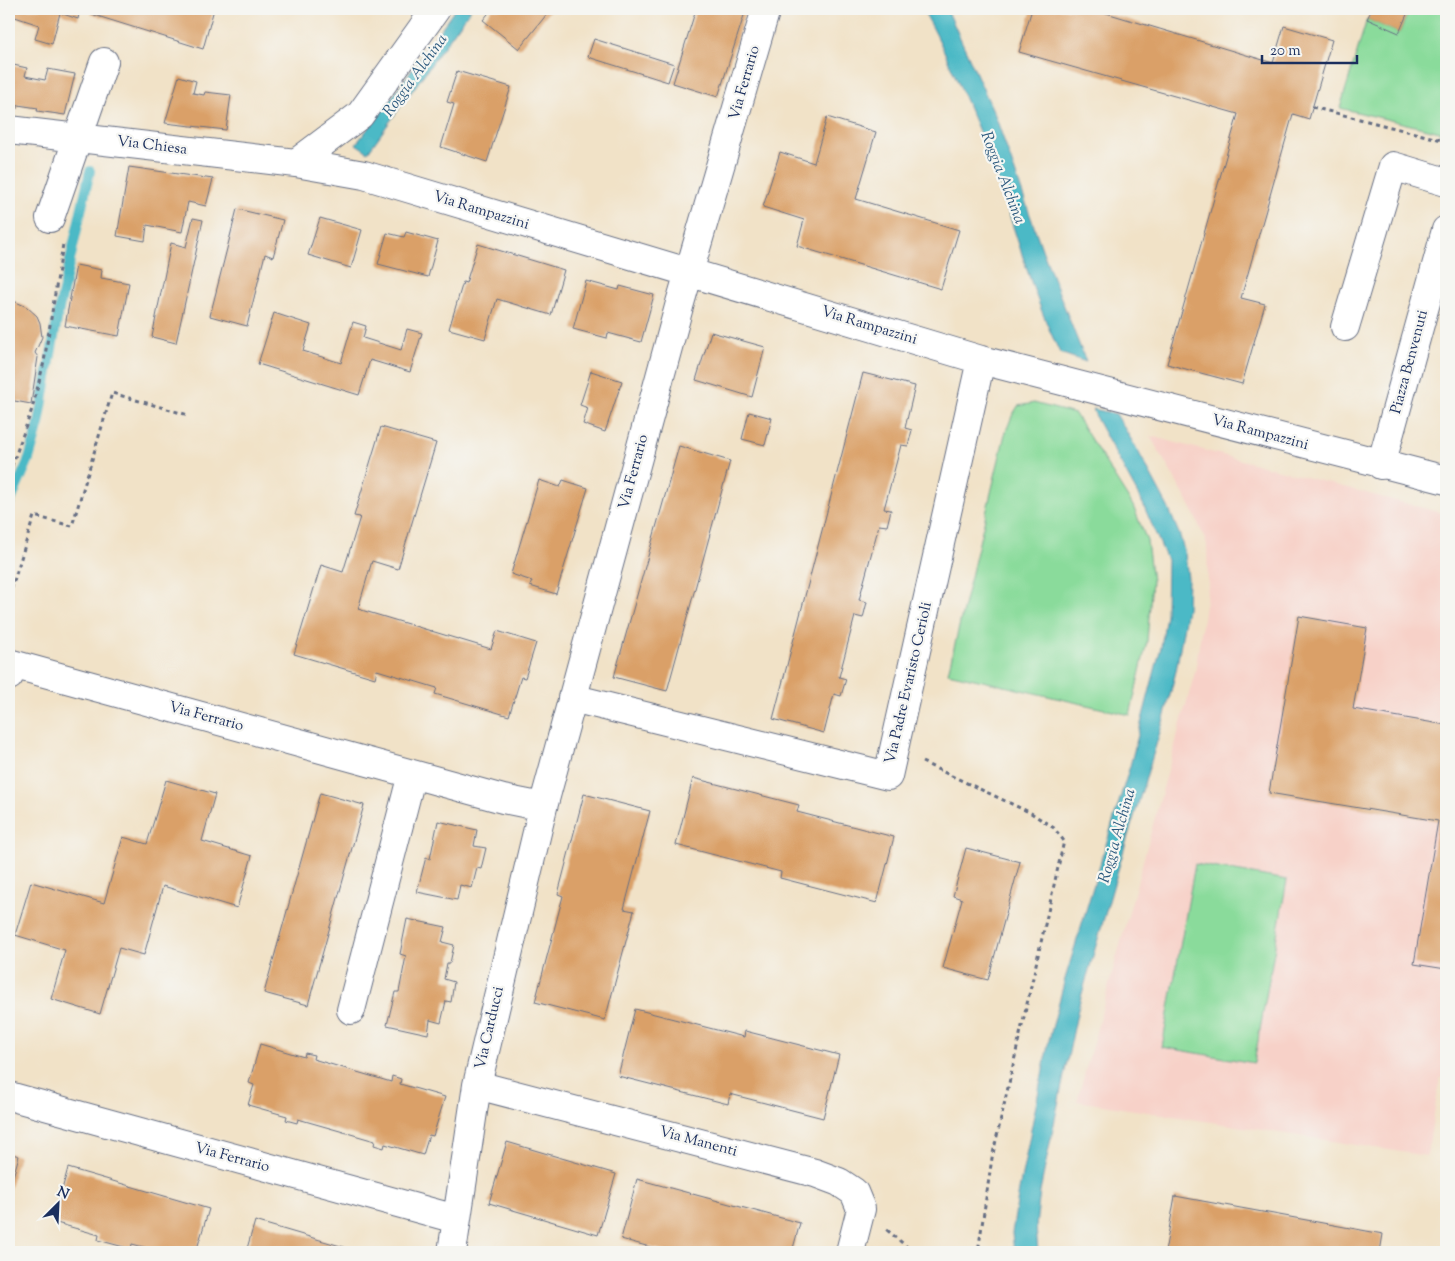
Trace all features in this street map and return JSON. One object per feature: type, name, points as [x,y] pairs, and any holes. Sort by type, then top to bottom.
[{"type":"street","points":[[296,163],[360,115],[436,9]]},
{"type":"street","name":"Via Ferrario","points":[[9,676],[12,664],[503,799],[543,807],[690,272],[766,9]]},
{"type":"street","points":[[50,218],[104,62]]},
{"type":"street","name":"Via Chiesa","points":[[9,130],[296,163]]},
{"type":"street","name":"Via Rampazzini","points":[[296,163],[364,175],[981,360],[1381,465],[1446,480]]},
{"type":"street","points":[[1345,327],[1393,166],[1446,182]]},
{"type":"street","name":"Piazza Benvenuti","points":[[1381,465],[1446,230]]},
{"type":"street","name":"Via Padre Evaristo Cerioli","points":[[572,698],[888,776],[981,360]]},
{"type":"street","points":[[351,1010],[412,774]]},
{"type":"street","name":"Via Carducci","points":[[452,1252],[477,1085],[543,807]]},
{"type":"street","name":"Via Manenti","points":[[477,1085],[815,1173],[839,1182],[854,1192],[861,1209],[850,1252]]},
{"type":"street","name":"Via Ferrario","points":[[9,1096],[456,1220]]},
{"type":"path","points":[[1312,107],[1446,141]]},
{"type":"path","points":[[9,474],[32,410],[44,362],[58,267]]},
{"type":"path","points":[[9,597],[34,516],[72,526],[112,393],[188,415]]},
{"type":"path","points":[[893,755],[926,763],[1031,814],[1054,828],[1064,842],[992,1158],[978,1252]]},
{"type":"shaded area","points":[[1150,436],[1446,514],[1446,1079],[1440,1078],[1427,1156],[1077,1101],[1195,672],[1208,585],[1207,544],[1191,507]]},
{"type":"green space","points":[[1410,9],[1446,9],[1446,130],[1444,133],[1340,108],[1367,19],[1399,33]]},
{"type":"green space","points":[[1034,403],[1075,414],[1133,506],[1147,541],[1152,581],[1147,641],[1130,715],[948,673],[1005,434],[1018,406]]},
{"type":"green space","points":[[1195,864],[1287,880],[1254,1063],[1162,1047]]},
{"type":"water","points":[[455,9],[471,9],[368,152],[356,144],[396,92]]},
{"type":"water","name":"Roggia Alchina","points":[[922,9],[947,9],[995,115],[1043,252],[1086,362],[1060,353],[1033,287],[987,151],[945,53]]},
{"type":"water","name":"Roggia Alchina","points":[[1093,409],[1116,414],[1168,507],[1185,554],[1188,578],[1187,608],[1176,671],[1164,719],[1079,1004],[1040,1191],[1036,1226],[1038,1252],[1014,1252],[1012,1233],[1019,1190],[1049,1040],[1065,979],[1130,766],[1161,647],[1166,615],[1167,560],[1143,504],[1097,420]]},
{"type":"building","points":[[9,9],[80,9],[78,19],[60,13],[52,44],[35,39],[39,25],[9,15]]},
{"type":"building","points":[[93,9],[214,9],[203,49],[91,14]]},
{"type":"building","points":[[492,9],[551,9],[519,49],[483,20]]},
{"type":"building","points":[[696,9],[746,9],[718,97],[673,83]]},
{"type":"building","points":[[1032,9],[1093,9],[1273,63],[1284,26],[1332,40],[1309,119],[1293,114],[1241,298],[1265,304],[1242,384],[1167,364],[1238,114],[1019,52]]},
{"type":"building","points":[[1372,9],[1401,9],[1408,12],[1399,33],[1367,19]]},
{"type":"building","points":[[594,39],[674,64],[668,82],[588,57]]},
{"type":"building","points":[[9,64],[27,68],[25,76],[45,80],[48,69],[75,74],[65,115],[37,111],[38,108],[18,105],[18,108],[9,107]]},
{"type":"building","points":[[457,71],[511,87],[487,162],[441,147],[454,104],[447,102]]},
{"type":"building","points":[[179,76],[196,81],[193,93],[204,95],[205,92],[231,95],[226,130],[165,123]]},
{"type":"building","points":[[827,117],[876,132],[856,199],[959,230],[941,289],[797,246],[804,220],[763,207],[780,152],[814,163]]},
{"type":"building","points":[[129,167],[213,179],[206,206],[188,202],[182,232],[147,225],[145,241],[117,236]]},
{"type":"building","points":[[237,209],[283,220],[273,257],[265,254],[247,326],[210,316]]},
{"type":"building","points":[[193,218],[203,220],[176,343],[152,337],[171,243],[186,247]]},
{"type":"building","points":[[320,218],[362,230],[351,268],[308,255]]},
{"type":"building","points":[[406,232],[438,241],[428,277],[378,264],[387,233],[404,237]]},
{"type":"building","points":[[478,244],[564,270],[551,315],[497,299],[485,339],[449,329],[463,282],[466,283]]},
{"type":"building","points":[[76,265],[102,270],[101,278],[129,283],[119,336],[65,326]]},
{"type":"building","points":[[586,281],[619,290],[620,286],[654,295],[641,342],[608,333],[607,338],[573,329]]},
{"type":"building","points":[[9,301],[27,307],[37,316],[40,323],[42,337],[35,353],[38,357],[31,404],[9,400]]},
{"type":"building","points":[[274,313],[311,325],[303,351],[341,363],[353,322],[366,326],[363,338],[401,350],[407,329],[422,333],[410,372],[370,360],[359,395],[258,364]]},
{"type":"building","points":[[711,332],[765,347],[752,397],[696,380]]},
{"type":"building","points":[[591,371],[622,381],[605,432],[583,424],[588,408],[580,405]]},
{"type":"building","points":[[863,373],[915,386],[905,428],[912,430],[908,446],[901,445],[884,509],[891,510],[887,526],[879,525],[859,600],[867,602],[863,618],[855,616],[839,677],[846,679],[841,696],[834,694],[824,733],[773,719]]},
{"type":"building","points":[[749,412],[772,418],[765,445],[742,439]]},
{"type":"building","points":[[381,427],[436,443],[398,569],[372,561],[358,609],[491,649],[497,631],[536,643],[525,678],[521,677],[509,716],[435,694],[437,688],[377,670],[375,678],[294,654],[321,565],[343,572],[360,517],[354,516]]},
{"type":"building","points":[[679,446],[730,461],[667,691],[614,677]]},
{"type":"building","points":[[539,480],[560,487],[563,480],[588,488],[556,594],[530,586],[532,581],[511,574]]},
{"type":"building","points":[[1299,616],[1367,628],[1353,709],[1446,725],[1446,969],[1414,964],[1438,821],[1269,793]]},
{"type":"building","points":[[693,778],[799,805],[797,812],[894,837],[877,903],[780,878],[781,872],[676,845]]},
{"type":"building","points":[[166,780],[215,794],[202,841],[252,856],[237,908],[163,886],[144,955],[119,948],[100,1014],[51,999],[65,950],[15,935],[31,882],[104,903],[123,837],[147,844]]},
{"type":"building","points":[[320,793],[364,805],[308,1005],[264,993]]},
{"type":"building","points":[[584,794],[650,811],[624,909],[634,911],[605,1020],[535,1002],[563,896],[558,894]]},
{"type":"building","points":[[438,821],[477,830],[474,846],[486,848],[481,869],[477,868],[472,888],[460,885],[457,900],[417,892],[426,857],[430,859]]},
{"type":"building","points":[[966,848],[1020,862],[988,980],[943,968],[962,899],[953,896]]},
{"type":"building","points":[[407,919],[446,927],[442,942],[454,945],[450,963],[447,963],[444,979],[454,982],[451,1002],[446,1001],[441,1023],[430,1020],[428,1034],[387,1025],[395,992],[399,992],[406,956],[400,954]]},
{"type":"building","points":[[635,1009],[744,1037],[745,1031],[839,1055],[823,1118],[730,1094],[728,1104],[618,1076]]},
{"type":"building","points":[[260,1044],[304,1057],[305,1053],[314,1055],[313,1059],[391,1082],[392,1076],[401,1079],[400,1084],[445,1097],[433,1136],[429,1135],[423,1155],[385,1144],[384,1148],[374,1145],[375,1141],[298,1119],[297,1123],[286,1120],[287,1116],[248,1105],[254,1085],[249,1083]]},
{"type":"building","points":[[507,1142],[616,1174],[598,1235],[489,1203]]},
{"type":"building","points":[[9,1153],[19,1156],[9,1191]]},
{"type":"building","points":[[68,1168],[209,1209],[196,1252],[163,1252],[132,1244],[131,1249],[98,1240],[99,1235],[53,1222]]},
{"type":"building","points":[[637,1179],[800,1223],[792,1252],[668,1252],[621,1239]]},
{"type":"building","points":[[1175,1196],[1383,1234],[1380,1252],[1165,1252]]},
{"type":"building","points":[[255,1221],[361,1252],[246,1252]]},
{"type":"waterway","points":[[9,505],[29,459],[39,424],[58,314],[90,171]]}]
